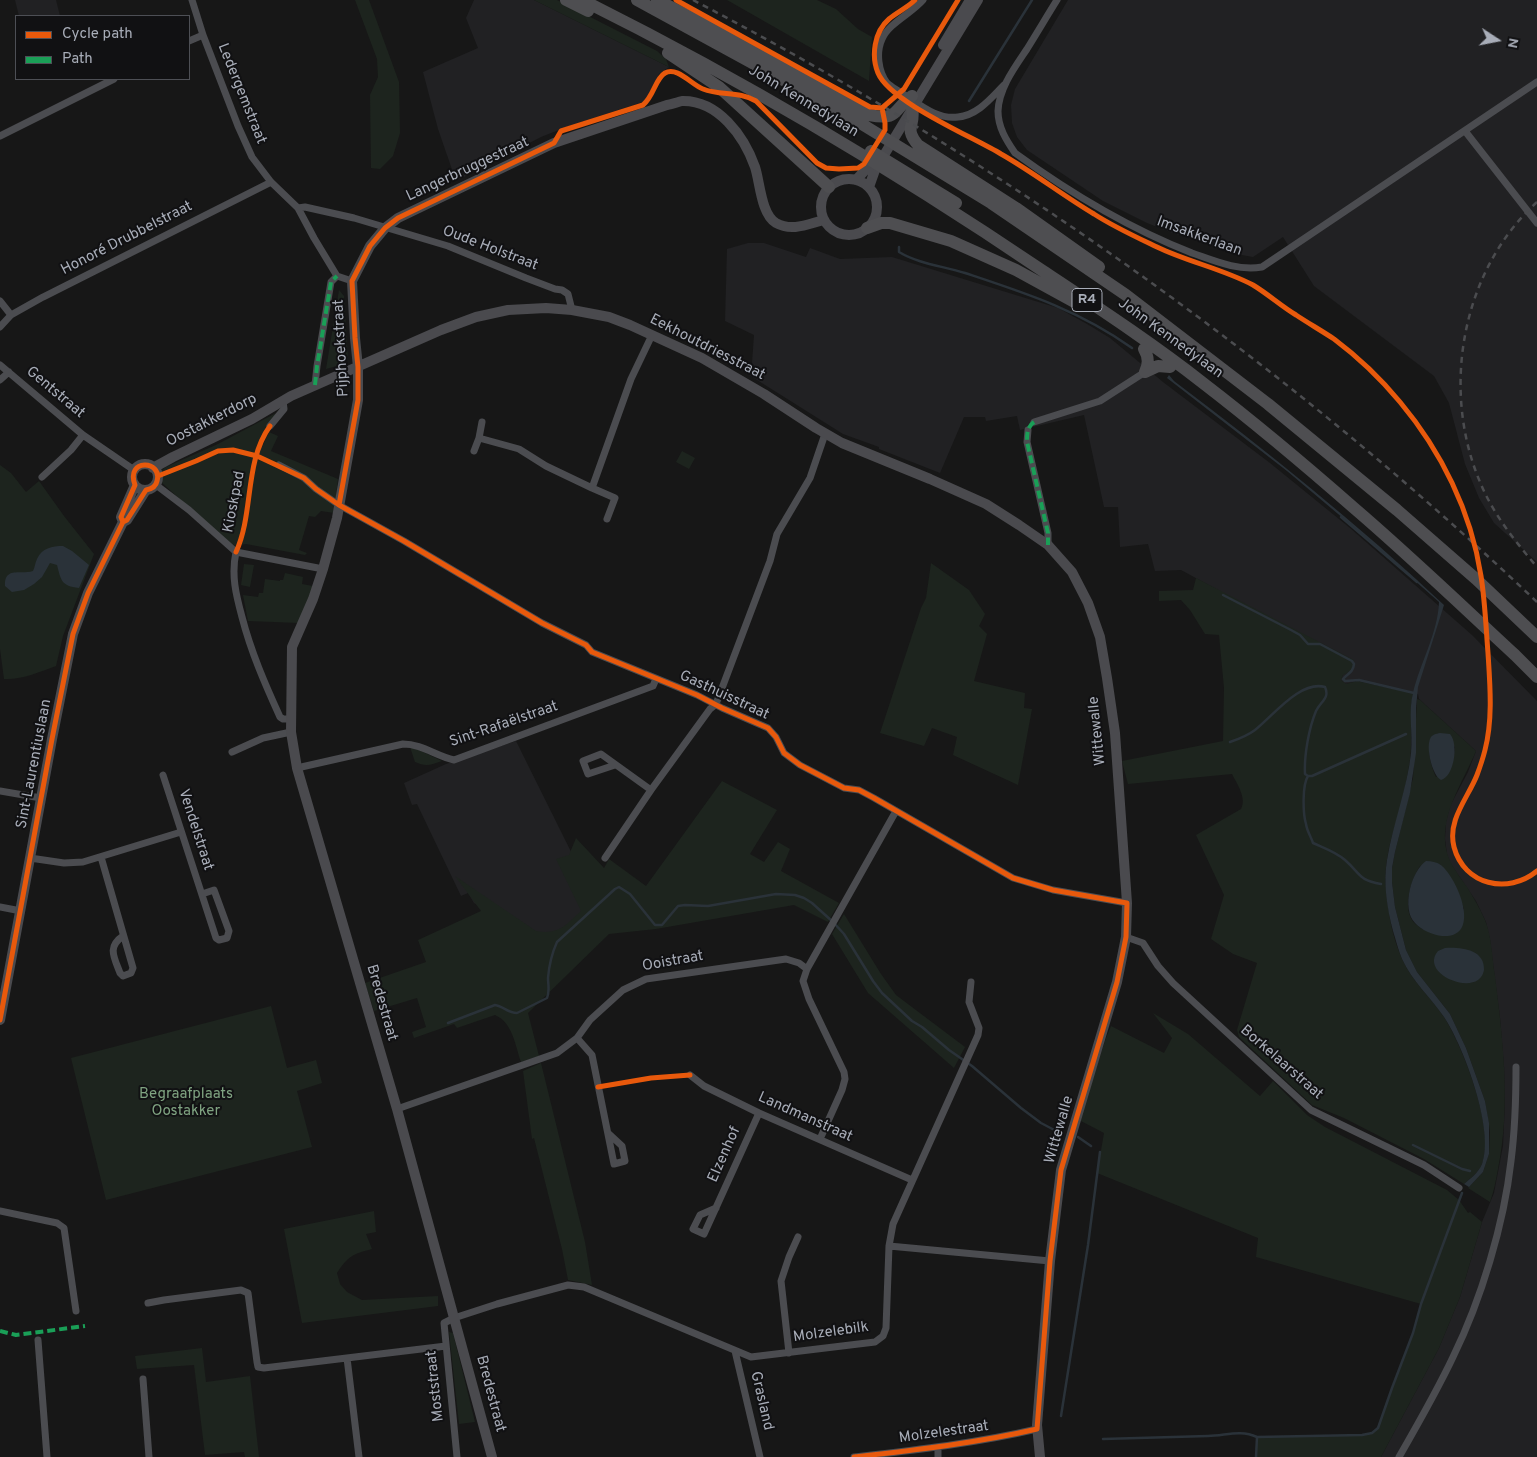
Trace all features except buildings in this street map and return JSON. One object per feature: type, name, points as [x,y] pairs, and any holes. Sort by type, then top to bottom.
[{"type":"highway","points":[[566,0],[676,57],[719,87],[829,187]]},
{"type":"highway","name":"John Kennedylaan","points":[[582,0],[662,40],[723,74],[972,222],[1138,335],[1212,390],[1304,465],[1360,513],[1537,677]]},
{"type":"highway","name":"John Kennedylaan","points":[[596,0],[680,42],[771,92],[919,180],[1074,282],[1197,370],[1370,510],[1537,668]]},
{"type":"highway","name":"John Kennedylaan","points":[[637,0],[842,112],[991,203],[1126,295],[1268,404],[1397,510],[1476,578],[1537,636]]},
{"type":"highway","points":[[657,0],[716,30],[870,115],[884,118],[890,116],[897,112],[903,102],[914,98],[914,115],[910,129],[911,137],[918,146],[1016,208],[1119,281],[1242,378],[1268,404]]},
{"type":"highway","points":[[867,228],[881,222],[890,223],[951,241],[1016,270],[1072,300],[1194,383],[1212,390]]},
{"type":"highway","points":[[1144,349],[1149,359],[1145,372]]},
{"type":"highway","points":[[1145,372],[1158,366],[1170,367]]},
{"type":"street","name":"Ledergemstraat","points":[[192,0],[202,34],[238,126],[252,156],[271,182],[298,208],[337,276]]},
{"type":"street","points":[[923,0],[887,30],[882,37],[878,56],[880,67],[888,84],[930,112],[949,118],[965,116],[975,112],[988,102],[1007,81],[1057,0]]},
{"type":"street","points":[[869,187],[872,168],[970,0]]},
{"type":"street","points":[[914,98],[978,0]]},
{"type":"street","points":[[190,40],[202,34]]},
{"type":"street","points":[[0,136],[112,80]]},
{"type":"street","name":"Imsakkerlaan","points":[[1007,81],[999,102],[998,112],[1000,127],[1006,140],[1015,152],[1098,208],[1131,226],[1164,242],[1239,268],[1262,267],[1537,82]]},
{"type":"street","name":"Langerbruggestraat","points":[[385,228],[413,210],[554,143],[682,101],[708,106],[722,115],[735,131],[748,150],[755,167],[765,207],[774,222],[793,228],[824,220]]},
{"type":"street","points":[[1465,131],[1537,223]]},
{"type":"street","points":[[856,180],[872,168]]},
{"type":"street","points":[[841,180],[856,180],[869,187],[874,195],[876,213],[873,221],[867,228],[851,235],[843,234],[829,227],[824,220],[821,203],[829,187],[841,180]]},
{"type":"street","name":"Honoré Drubbelstraat","points":[[0,326],[11,315],[271,182]]},
{"type":"street","points":[[298,208],[305,207],[354,218],[385,228]]},
{"type":"street","name":"Pijphoekstraat","points":[[291,719],[292,647],[323,569],[339,505],[356,417],[358,367],[352,281],[370,246],[385,228]]},
{"type":"street","name":"Oude Holstraat","points":[[385,228],[448,246],[526,278],[562,290],[568,294],[572,310]]},
{"type":"street","points":[[315,385],[316,366],[331,282],[337,276],[352,281]]},
{"type":"street","points":[[0,301],[11,315]]},
{"type":"street","name":"Eekhoutdriesstraat","points":[[358,367],[441,330],[476,317],[508,310],[546,308],[572,310],[609,317],[722,368],[842,444],[984,503],[1019,524],[1048,545]]},
{"type":"street","points":[[592,488],[631,379],[652,335]]},
{"type":"street","name":"Gentstraat","points":[[0,366],[83,435],[134,470]]},
{"type":"street","name":"Oostakkerdorp","points":[[154,468],[315,385],[358,367]]},
{"type":"street","name":"Gentstraat","points":[[0,380],[9,372]]},
{"type":"street","points":[[1034,422],[1100,401],[1145,372]]},
{"type":"street","name":"Oostakkerdorp","points":[[270,426],[284,409],[283,401]]},
{"type":"street","points":[[474,451],[482,422]]},
{"type":"street","points":[[1028,430],[1027,442],[1048,533],[1048,545]]},
{"type":"street","name":"Gasthuisstraat","points":[[716,704],[770,561],[777,534],[810,478],[825,434]]},
{"type":"street","name":"Gentstraat","points":[[42,477],[71,450],[83,435]]},
{"type":"street","points":[[479,438],[519,449],[546,466],[615,498],[607,519]]},
{"type":"street","points":[[144,465],[154,468],[158,476],[156,485],[146,490],[138,488],[132,478],[134,470],[138,466],[144,465]]},
{"type":"street","name":"Gasthuisstraat","points":[[279,465],[304,478],[339,505],[404,541],[542,623],[586,645],[592,652],[697,695],[768,728],[776,737],[784,753],[800,765],[844,788],[859,790],[1013,878],[1053,890],[1127,903]]},
{"type":"street","name":"Sint-Laurentiuslaan","points":[[123,522],[121,517],[135,485]]},
{"type":"street","points":[[156,485],[189,510],[236,552],[323,569]]},
{"type":"street","name":"Sint-Laurentiuslaan","points":[[0,1020],[73,634],[88,593],[123,522],[127,520],[146,490]]},
{"type":"street","name":"Wittewalle","points":[[1040,1457],[1037,1429],[1050,1261],[1062,1170],[1117,982],[1126,936],[1127,903],[1115,733],[1100,637],[1088,603],[1072,572],[1048,545]]},
{"type":"street","points":[[236,552],[233,569],[234,587],[256,664],[280,717],[291,719]]},
{"type":"street","name":"Sint-Rafaëlstraat","points":[[296,768],[403,744],[419,746],[454,760],[653,686],[656,679]]},
{"type":"street","points":[[604,858],[651,790],[710,709],[716,704]]},
{"type":"street","name":"Bredestraat","points":[[291,719],[296,768],[397,1109],[492,1457]]},
{"type":"street","points":[[232,752],[263,738],[291,732]]},
{"type":"street","points":[[615,765],[651,790]]},
{"type":"street","name":"Vendelstraat","points":[[163,775],[216,938],[220,940],[227,938],[229,932],[214,890],[202,894]]},
{"type":"street","points":[[0,791],[41,798]]},
{"type":"street","points":[[820,1139],[845,1079],[844,1072],[809,999],[803,981],[807,969],[896,811]]},
{"type":"street","points":[[30,858],[64,863],[83,862],[181,832]]},
{"type":"street","points":[[101,857],[133,968],[131,973],[123,976],[120,973],[113,949],[116,941],[123,936]]},
{"type":"street","points":[[0,907],[21,911]]},
{"type":"street","name":"Borkelaarstraat","points":[[1126,936],[1144,943],[1158,966],[1173,983],[1311,1110],[1424,1165],[1459,1188]]},
{"type":"street","name":"Ooistraat","points":[[397,1109],[557,1054],[577,1038],[590,1020],[623,990],[646,979],[786,959],[799,963],[807,969]]},
{"type":"street","name":"Molzelebilk","points":[[454,1318],[506,1301],[568,1285],[584,1287],[751,1357],[875,1342],[883,1336],[886,1328],[889,1246],[893,1224],[978,1035],[979,1028],[969,1002],[971,982]]},
{"type":"street","points":[[577,1038],[592,1055],[608,1133]]},
{"type":"street","points":[[1400,1457],[1454,1355],[1476,1303],[1492,1251],[1501,1217],[1511,1162],[1516,1105],[1516,1067]]},
{"type":"street","name":"Landmanstraat","points":[[690,1075],[704,1086],[759,1113],[912,1180]]},
{"type":"street","name":"Elzenhof","points":[[716,1208],[759,1113]]},
{"type":"street","points":[[0,1211],[57,1223],[64,1228],[76,1310]]},
{"type":"street","points":[[789,1353],[782,1281],[789,1256],[798,1237]]},
{"type":"street","points":[[889,1246],[1050,1261]]},
{"type":"street","points":[[148,1303],[172,1298],[241,1290],[248,1293],[258,1367],[264,1368],[446,1346]]},
{"type":"street","name":"Moststraat","points":[[454,1318],[444,1323],[457,1457]]},
{"type":"street","points":[[38,1340],[47,1457]]},
{"type":"street","name":"Grasland","points":[[735,1351],[760,1457]]},
{"type":"street","points":[[347,1358],[359,1457]]},
{"type":"street","points":[[143,1379],[149,1457]]},
{"type":"street","name":"Molzelestraat","points":[[854,1457],[938,1447],[1009,1436],[1037,1429]]},
{"type":"street","points":[[938,1447],[938,1457]]},
{"type":"shaded area","points":[[15,0],[56,0],[60,15],[19,15]]},
{"type":"shaded area","points":[[474,0],[534,0],[669,67],[659,74],[649,96],[643,102],[541,137],[456,181],[438,129],[423,72],[478,48],[466,18]]},
{"type":"shaded area","points":[[1068,0],[1537,0],[1537,562],[1494,523],[1479,498],[1465,464],[1449,403],[1434,376],[1314,286],[1283,237],[1253,257],[1170,232],[1103,201],[1027,150],[1017,137],[1012,123],[1011,105],[1015,89]]},
{"type":"shaded area","points":[[748,243],[764,243],[806,257],[810,248],[840,259],[892,257],[1058,308],[1087,324],[1110,338],[1163,382],[1270,463],[1350,528],[1472,635],[1537,701],[1537,1457],[1381,1457],[1439,1348],[1460,1297],[1482,1222],[1494,1193],[1503,1146],[1504,1066],[1490,940],[1486,922],[1476,901],[1450,863],[1445,839],[1446,822],[1450,806],[1468,772],[1476,751],[1419,699],[1418,694],[1357,681],[1346,684],[1340,680],[1343,675],[1216,589],[1181,570],[1155,571],[1148,544],[1120,547],[1118,507],[1104,507],[1084,415],[1020,430],[1017,416],[986,421],[985,417],[964,417],[940,473],[843,434],[746,373],[752,363],[754,335],[725,321],[727,249]]},
{"type":"shaded area","points":[[1169,375],[1174,381],[1346,517],[1444,605],[1418,687],[1416,753],[1410,793],[1392,868],[1392,882],[1395,907],[1406,950],[1417,972],[1450,1014],[1466,1048],[1485,1101],[1489,1123],[1489,1154],[1483,1172],[1469,1187],[1464,1184],[1482,1164],[1485,1149],[1481,1111],[1475,1089],[1452,1031],[1439,1010],[1411,975],[1402,959],[1387,904],[1386,887],[1386,869],[1390,846],[1411,753],[1412,700],[1416,682],[1436,625],[1439,602],[1287,471],[1167,378]]},
{"type":"shaded area","points":[[63,546],[89,565],[79,588],[65,584],[57,565],[50,563],[42,577],[24,590],[12,592],[5,586],[7,576],[14,572],[33,571],[37,559],[42,552],[51,547]]},
{"type":"shaded area","points":[[1434,734],[1450,734],[1453,739],[1455,752],[1449,773],[1441,780],[1435,773],[1429,748],[1431,737]]},
{"type":"shaded area","points":[[516,741],[596,902],[554,941],[500,918],[474,903],[468,893],[461,896],[417,804],[412,805],[404,783],[446,764]]},
{"type":"shaded area","points":[[1426,861],[1441,865],[1448,872],[1460,894],[1464,919],[1462,928],[1454,934],[1442,936],[1431,933],[1418,926],[1411,917],[1408,900],[1412,881]]},
{"type":"shaded area","points":[[1445,948],[1464,949],[1476,954],[1483,963],[1484,970],[1480,978],[1471,983],[1463,983],[1454,981],[1439,972],[1435,966],[1434,958],[1438,951]]},
{"type":"green space","points":[[355,0],[369,0],[399,82],[400,133],[393,156],[380,169],[371,168],[370,95],[378,77],[377,59]]},
{"type":"green space","points":[[534,0],[557,0],[657,51],[666,59],[669,67]]},
{"type":"green space","points":[[727,0],[817,0],[836,9],[858,29],[872,37],[869,81]]},
{"type":"green space","points":[[339,290],[344,296],[348,359],[344,364],[326,369]]},
{"type":"green space","points":[[276,413],[258,445],[262,447],[269,432],[278,436],[271,451],[338,479],[334,513],[321,511],[315,517],[309,516],[299,550],[307,553],[305,555],[246,544],[235,546],[225,540],[161,482],[162,470],[166,467],[218,444]]},
{"type":"green space","points":[[682,451],[695,458],[689,469],[676,462]]},
{"type":"green space","points":[[0,465],[11,473],[26,492],[39,481],[94,554],[63,636],[56,666],[11,679],[4,679],[0,649]]},
{"type":"green space","points":[[931,563],[969,590],[985,614],[979,626],[987,634],[974,681],[1025,693],[1024,708],[1032,709],[1018,785],[953,755],[957,737],[932,728],[924,746],[880,733],[921,608],[926,598]]},
{"type":"green space","points":[[244,564],[254,565],[250,587],[241,585]]},
{"type":"green space","points":[[285,573],[303,577],[302,584],[313,586],[299,623],[248,621],[243,595],[258,597],[259,593],[263,593],[265,579],[280,581],[283,580]]},
{"type":"green space","points":[[1196,578],[1354,660],[1352,670],[1343,675],[1341,680],[1346,684],[1357,681],[1413,693],[1410,760],[1404,794],[1388,851],[1386,893],[1392,930],[1402,959],[1411,975],[1439,1010],[1452,1031],[1468,1068],[1481,1111],[1485,1131],[1485,1149],[1482,1164],[1476,1173],[1464,1184],[1424,1159],[1344,1118],[1312,1105],[1239,1037],[1237,1030],[1257,963],[1233,954],[1211,939],[1224,895],[1196,835],[1241,809],[1243,800],[1241,791],[1232,774],[1128,784],[1122,761],[1223,741],[1224,688],[1219,635],[1205,634],[1190,610],[1181,600],[1159,601],[1159,591],[1193,590]]},
{"type":"green space","points":[[1417,699],[1476,751],[1451,805],[1445,840],[1447,854],[1452,865],[1472,895],[1485,920],[1489,933],[1498,1000],[1505,1097],[1502,1145],[1496,1181],[1490,1202],[1468,1188],[1483,1172],[1489,1154],[1490,1131],[1485,1101],[1466,1048],[1450,1014],[1417,972],[1406,950],[1395,907],[1392,868],[1413,778]],"holes":[[[1433,735],[1455,747],[1452,765],[1436,777],[1429,750],[1429,744]],[[1440,864],[1452,880],[1464,909],[1424,930],[1412,920],[1409,914],[1409,893],[1420,866]]]},
{"type":"green space","points":[[410,747],[442,761],[428,765],[415,762]]},
{"type":"green space","points":[[722,781],[777,810],[750,854],[764,862],[778,842],[790,849],[781,871],[839,903],[828,922],[794,905],[656,929],[609,934],[528,1013],[539,1056],[521,1062],[510,1029],[506,1023],[495,1015],[457,1028],[454,1024],[414,1038],[412,1032],[426,1027],[417,998],[374,1011],[365,983],[426,962],[418,940],[481,911],[455,876],[536,931],[551,932],[562,928],[581,911],[556,859],[569,855],[576,838],[604,868],[609,859],[646,886]]},
{"type":"green space","points":[[844,914],[896,995],[965,1047],[954,1068],[868,993],[832,934]]},
{"type":"green space","name":"Begraafplaats Oostakker","points":[[271,1006],[287,1068],[316,1060],[322,1083],[297,1091],[312,1147],[106,1200],[71,1058]]},
{"type":"green space","points":[[1153,1013],[1188,1034],[1260,1096],[1273,1081],[1307,1115],[1325,1127],[1447,1190],[1459,1200],[1468,1213],[1470,1212],[1482,1222],[1460,1297],[1439,1348],[1381,1457],[1256,1457],[1257,1437],[1362,1435],[1372,1433],[1378,1428],[1413,1333],[1421,1304],[1256,1257],[1258,1238],[1097,1173],[1104,1133],[1079,1120],[1106,1038],[1111,1026],[1164,1053],[1172,1038]]},
{"type":"green space","points":[[541,1063],[585,1242],[592,1285],[568,1280],[534,1138],[532,1139],[523,1071]]},
{"type":"green space","points":[[374,1211],[376,1232],[366,1234],[372,1249],[355,1254],[344,1263],[337,1273],[340,1284],[347,1292],[362,1300],[438,1296],[438,1306],[302,1323],[284,1229]]},
{"type":"green space","points":[[449,1332],[453,1333],[475,1422],[459,1424]]},
{"type":"green space","points":[[202,1348],[206,1382],[250,1376],[259,1457],[245,1457],[244,1452],[205,1455],[194,1365],[137,1369],[135,1356]]},
{"type":"waterway","points":[[969,101],[1032,0]]},
{"type":"waterway","points":[[899,247],[899,252],[907,256],[1009,288],[1072,313],[1132,348]]},
{"type":"waterway","points":[[1341,517],[1417,582]]},
{"type":"waterway","points":[[1223,595],[1300,635],[1308,644],[1320,644],[1352,661],[1353,667],[1343,679],[1345,681],[1359,680],[1414,693]]},
{"type":"waterway","points":[[1230,742],[1249,734],[1287,701],[1306,689],[1316,686],[1325,687],[1326,694],[1316,711],[1309,733],[1305,767],[1305,774],[1308,776],[1312,776],[1406,734]]},
{"type":"waterway","points":[[1308,776],[1304,793],[1304,814],[1307,829],[1313,843],[1341,857],[1360,876],[1368,881],[1381,884]]},
{"type":"waterway","points":[[448,1023],[495,1005],[517,1013],[547,998],[549,969],[557,942],[619,887],[630,894],[655,925],[662,925],[678,906],[708,906],[776,894],[795,895],[812,903],[833,922],[844,934],[882,993],[912,1021],[972,1066],[1021,1108],[1041,1123],[1060,1133]]},
{"type":"waterway","points":[[1078,1137],[1091,1146]]},
{"type":"waterway","points":[[1413,1145],[1462,1169],[1470,1171]]},
{"type":"waterway","points":[[1061,1416],[1088,1245],[1100,1152]]},
{"type":"waterway","points":[[1103,1439],[1208,1436],[1239,1433],[1257,1437],[1362,1435],[1372,1433],[1378,1428],[1462,1193]]},
{"type":"waterway","points":[[1256,1457],[1257,1437]]},
{"type":"railway","points":[[693,0],[807,62],[919,128],[1029,198],[1136,272],[1241,349],[1342,430],[1441,514],[1537,602]]},
{"type":"railway","points":[[1537,202],[1511,230],[1491,262],[1475,297],[1465,333],[1461,371],[1462,409],[1468,446],[1480,482],[1498,516],[1537,567]]},
{"type":"marked path","points":[[315,385],[331,282],[337,276]]},
{"type":"marked path","points":[[1034,422],[1027,433],[1027,442],[1048,533],[1048,545]]},
{"type":"marked path","points":[[0,1331],[16,1335],[85,1326]]},
{"type":"cycle path","points":[[676,0],[870,107],[882,108],[904,89],[958,0]]},
{"type":"cycle path","points":[[915,0],[884,24],[875,44],[874,52],[878,73],[898,95],[934,118],[1013,161],[1117,228],[1169,252],[1230,274],[1253,285],[1352,353],[1385,385],[1415,421],[1441,461],[1462,505],[1476,552],[1484,605],[1490,690],[1488,738],[1478,772],[1456,818],[1453,828],[1454,847],[1459,860],[1467,870],[1477,878],[1488,882],[1513,883],[1537,871]]},
{"type":"cycle path","points":[[339,505],[358,400],[358,367],[352,281],[370,246],[385,228],[398,218],[554,143],[561,131],[643,105],[665,73],[674,72],[679,74],[709,91],[743,96],[756,101],[817,163],[826,168],[858,168],[864,164],[885,130],[882,108]]},
{"type":"cycle path","name":"Kioskpad","points":[[236,552],[242,537],[256,455],[270,426]]},
{"type":"cycle path","points":[[158,476],[218,451],[233,450],[257,456],[304,478],[339,505],[404,541],[542,623],[586,645],[592,652],[697,695],[768,728],[776,737],[784,753],[800,765],[844,788],[859,790],[1013,878],[1053,890],[1127,903],[1126,937],[1117,982],[1061,1170],[1050,1261],[1037,1429],[969,1442],[854,1457]]},
{"type":"cycle path","points":[[0,1020],[73,634],[88,593],[123,522],[127,520],[146,490],[156,485],[157,474],[155,469],[150,466],[139,466],[135,470],[133,476],[135,485],[121,517],[123,522]]},
{"type":"cycle path","points":[[598,1087],[651,1078],[690,1075]]}]
